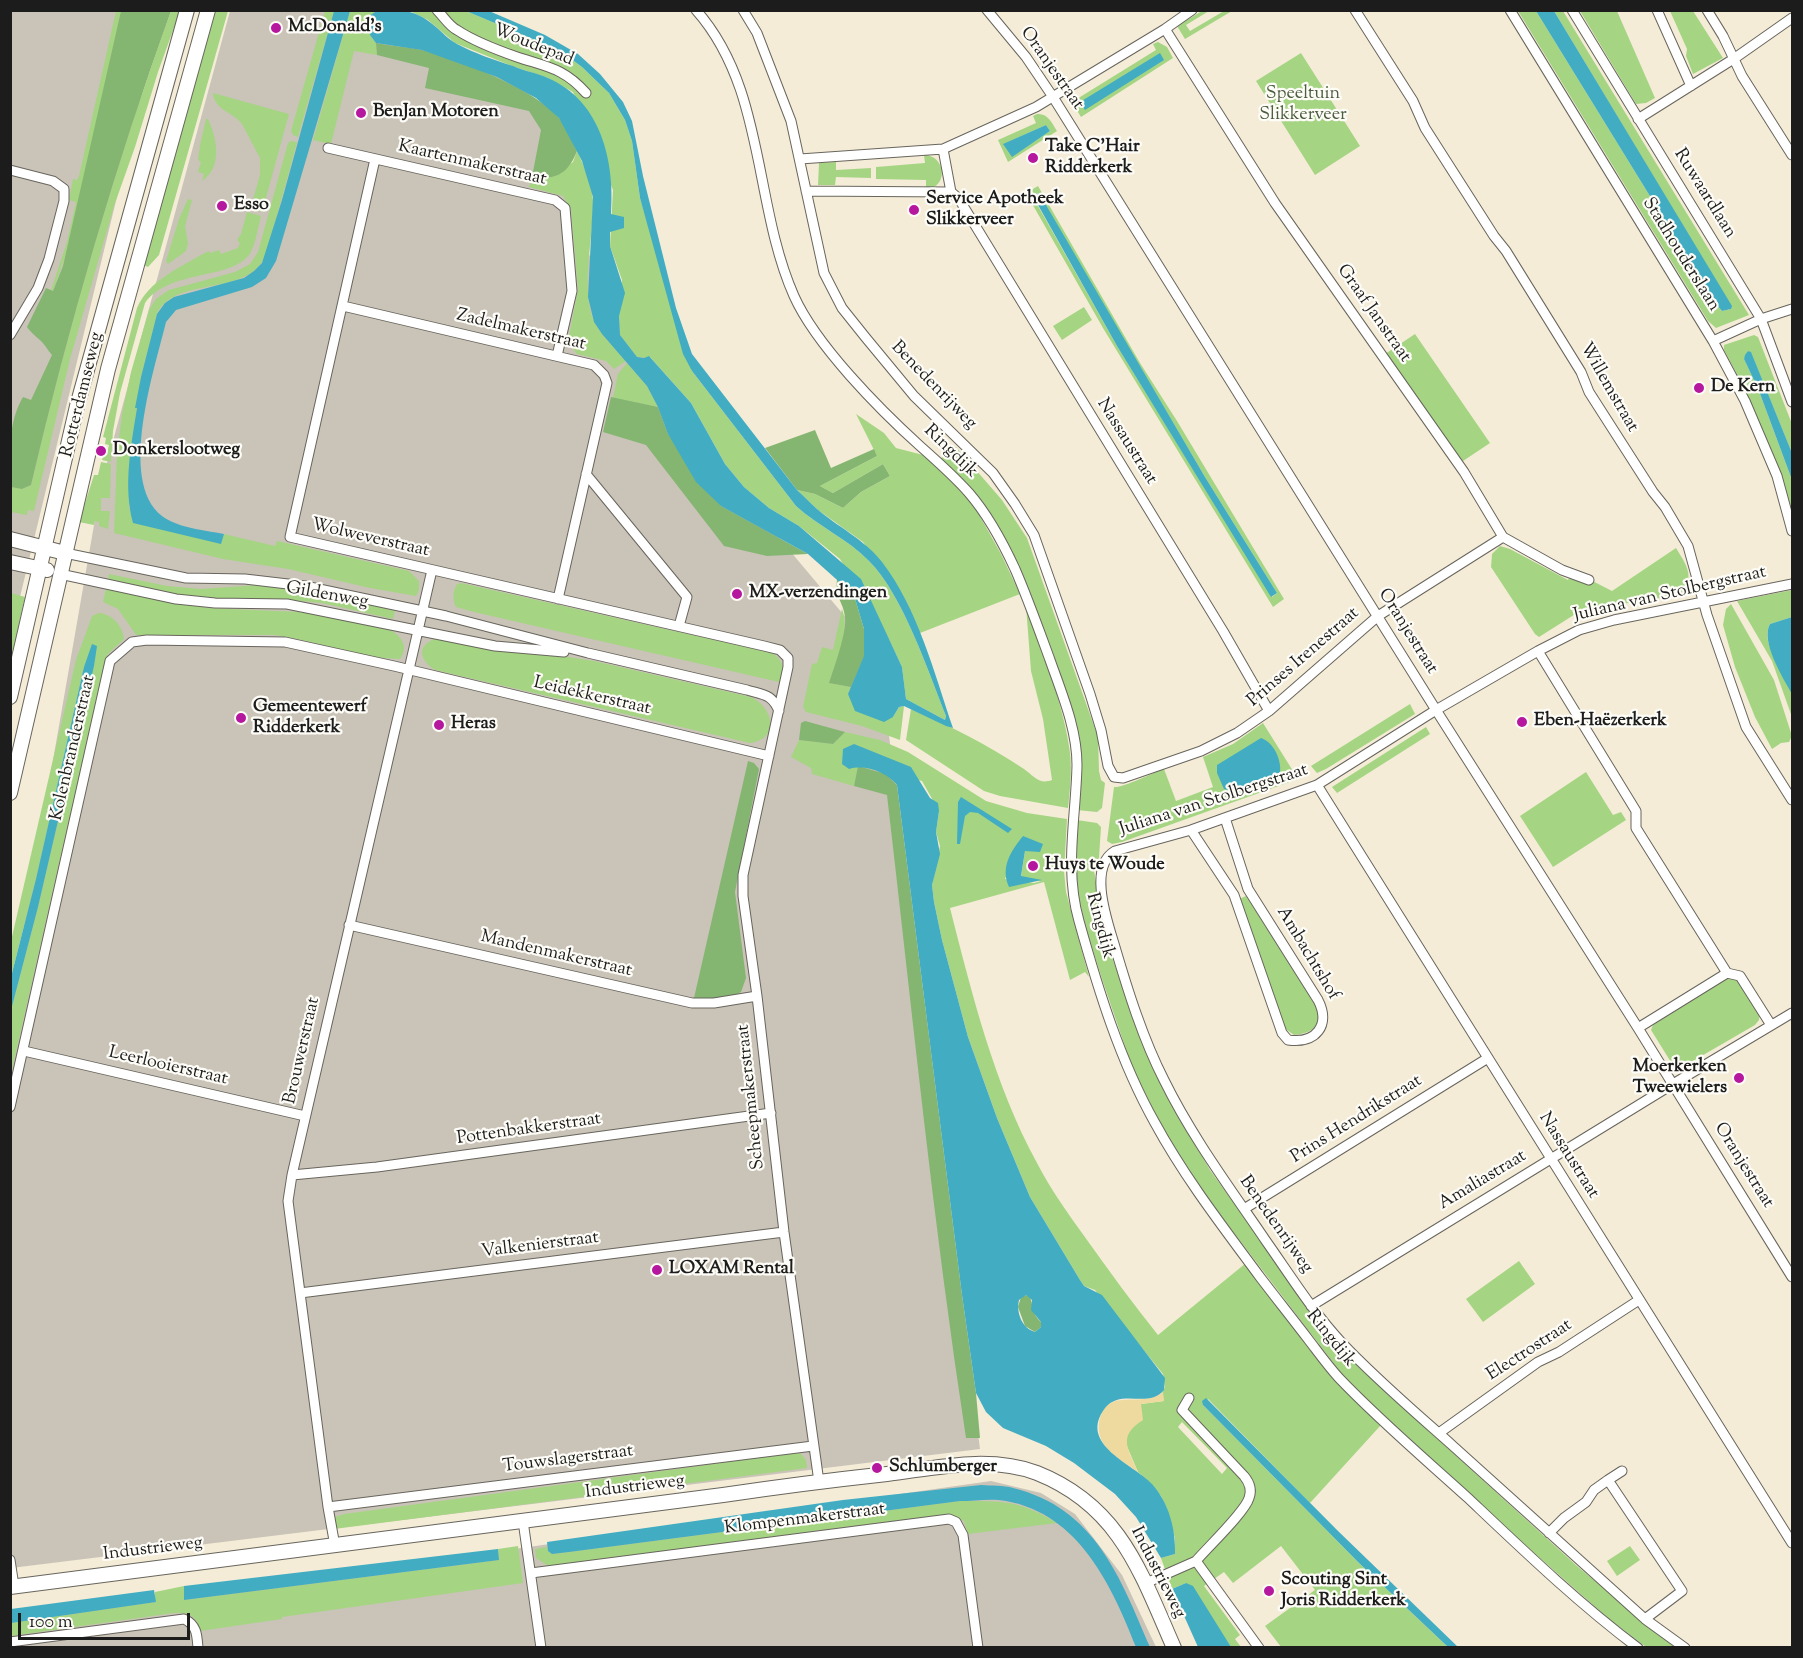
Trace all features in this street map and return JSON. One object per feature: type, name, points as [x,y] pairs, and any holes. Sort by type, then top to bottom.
[{"type":"main road","name":"Rotterdamseweg","points":[[10,697],[94,339],[187,10]]},
{"type":"main road","name":"Rotterdamseweg","points":[[10,793],[108,369],[208,10]]},
{"type":"main road","points":[[10,539],[65,553]]},
{"type":"main road","points":[[10,562],[60,574]]},
{"type":"main road","name":"Industrieweg","points":[[12,1587],[819,1482],[969,1464],[1004,1465],[1033,1472],[1078,1496],[1098,1510],[1127,1546],[1174,1647]]},
{"type":"street","name":"Woudepad","points":[[437,10],[463,34],[517,57],[552,67],[572,77],[586,93]]},
{"type":"street","name":"Ringdijk","points":[[696,10],[712,29],[741,93],[758,155],[782,262],[799,306],[814,331],[876,403],[945,468],[973,498],[991,524],[1012,564],[1042,636],[1075,738],[1077,762],[1071,879],[1073,897],[1094,972],[1130,1073],[1152,1118],[1185,1173],[1336,1375],[1561,1584],[1638,1647]]},
{"type":"street","name":"Benedenrijweg","points":[[742,10],[757,33],[791,121],[824,273],[842,308],[914,396],[993,473],[1034,535],[1090,694],[1101,730],[1108,766],[1114,777]]},
{"type":"street","name":"Oranjestraat","points":[[987,10],[1026,57],[1053,97],[1792,1277]]},
{"type":"street","points":[[800,159],[943,149],[1036,107],[1165,29],[1192,10]]},
{"type":"street","name":"Willemstraat","points":[[1355,10],[1413,101],[1425,128],[1506,251],[1581,372],[1589,392],[1677,526],[1688,546],[1704,602],[1746,727],[1792,800]]},
{"type":"street","name":"Stadhouderslaan","points":[[1510,10],[1713,341],[1745,401],[1764,444],[1792,531]]},
{"type":"street","name":"Ruwaardlaan","points":[[1572,10],[1761,319],[1792,402]]},
{"type":"street","points":[[1657,10],[1691,86]]},
{"type":"street","points":[[1707,10],[1735,58],[1742,76],[1792,155]]},
{"type":"street","points":[[1638,119],[1735,58],[1792,18]]},
{"type":"street","name":"Graaf Janstraat","points":[[1165,29],[1275,203],[1464,472],[1503,537],[1562,570],[1589,580]]},
{"type":"street","name":"Kaartenmakerstraat","points":[[328,148],[555,200],[565,208],[573,291],[557,356]]},
{"type":"street","points":[[806,191],[951,192],[943,149]]},
{"type":"street","name":"Wolweverstraat","points":[[375,159],[290,537],[780,650],[788,658],[788,668],[778,711]]},
{"type":"street","points":[[10,170],[53,181],[64,189],[64,201],[49,259],[38,288],[10,335]]},
{"type":"street","name":"Nassaustraat","points":[[951,192],[959,199],[1269,711]]},
{"type":"street","name":"Zadelmakerstraat","points":[[343,306],[594,365],[604,375],[607,383],[558,599]]},
{"type":"street","points":[[1713,341],[1761,319],[1792,309]]},
{"type":"street","points":[[586,474],[687,597],[680,626]]},
{"type":"street","name":"Prinses Irenestraat","points":[[1114,777],[1123,778],[1201,751],[1237,733],[1269,711],[1377,616],[1503,537]]},
{"type":"street","name":"Gildenweg","points":[[65,553],[186,578],[245,579],[305,586],[422,611],[767,696],[774,701],[778,711]]},
{"type":"street","name":"Brouwerstraat","points":[[335,1546],[288,1201],[305,1116],[432,570]]},
{"type":"street","name":"Gildenweg","points":[[60,574],[176,599],[215,603],[287,604],[495,646],[588,653]]},
{"type":"street","name":"Juliana van Stolbergstraat","points":[[1106,858],[1118,850],[1191,830],[1317,785],[1436,710],[1538,651],[1592,626],[1792,584]]},
{"type":"street","name":"Kolenbranderstraat","points":[[10,1107],[110,661],[132,642],[139,641],[285,642],[408,670]]},
{"type":"street","points":[[1538,651],[1636,811],[1636,828],[1727,973]]},
{"type":"street","name":"Leidekkerstraat","points":[[408,670],[769,756]]},
{"type":"street","name":"Scheepmakerstraat","points":[[778,711],[743,875],[743,896],[784,1232],[819,1482]]},
{"type":"street","name":"Nassaustraat","points":[[1317,785],[1792,1543]]},
{"type":"street","name":"Ambachtshof","points":[[1191,830],[1234,895],[1282,1033],[1288,1040],[1308,1037],[1318,1031],[1324,1023],[1321,1006],[1248,889],[1225,818]]},
{"type":"street","name":"Benedenrijweg","points":[[1106,858],[1100,886],[1110,930],[1152,1055],[1185,1119],[1220,1175],[1311,1306],[1342,1343],[1439,1433],[1645,1619],[1685,1647]]},
{"type":"street","points":[[1234,895],[1248,889]]},
{"type":"street","name":"Mandenmakerstraat","points":[[349,925],[692,1003],[714,1003],[757,996]]},
{"type":"street","points":[[1638,1028],[1727,973],[1740,976],[1771,1025],[1792,1013]]},
{"type":"street","name":"Amaliastraat","points":[[1311,1306],[1771,1025]]},
{"type":"street","name":"Leerlooierstraat","points":[[24,1051],[305,1116]]},
{"type":"street","name":"Prins Hendrikstraat","points":[[1244,1209],[1488,1058]]},
{"type":"street","name":"Pottenbakkerstraat","points":[[292,1175],[377,1167],[771,1113]]},
{"type":"street","name":"Valkenierstraat","points":[[300,1293],[784,1232]]},
{"type":"street","name":"Electrostraat","points":[[1439,1433],[1538,1362],[1559,1352],[1640,1300]]},
{"type":"street","points":[[1146,1583],[1196,1561],[1245,1506],[1251,1493],[1249,1483],[1244,1476],[1182,1410],[1189,1398]]},
{"type":"street","name":"Touwslagerstraat","points":[[328,1507],[813,1446]]},
{"type":"street","points":[[1549,1533],[1564,1518],[1586,1502],[1594,1490],[1622,1471]]},
{"type":"street","points":[[1608,1480],[1682,1591],[1645,1619]]},
{"type":"street","name":"Klompenmakerstraat","points":[[531,1573],[949,1520],[956,1522],[963,1535],[978,1647]]},
{"type":"street","points":[[523,1521],[541,1647]]},
{"type":"street","points":[[10,1560],[12,1587]]},
{"type":"street","points":[[1196,1561],[1259,1647]]},
{"type":"street","points":[[10,1642],[184,1619],[192,1623],[197,1632],[198,1647]]},
{"type":"shaded area","points":[[11,11],[162,11],[11,634]]},
{"type":"shaded area","points":[[230,11],[370,11],[525,83],[607,302],[759,514],[879,657],[980,1449],[11,1568],[11,1001],[101,485]]},
{"type":"shaded area","points":[[991,1481],[1041,1493],[1075,1514],[1122,1575],[1156,1647],[11,1648],[10,1621]]},
{"type":"green space","points":[[116,11],[121,11],[70,243],[53,291],[51,290],[67,242],[76,202],[69,200],[73,179],[77,180],[79,176]]},
{"type":"green space","points":[[121,11],[171,11],[150,69],[94,246],[31,485],[22,489],[11,487],[11,441],[14,418],[23,397],[31,400],[52,355],[27,327],[46,288],[53,291],[63,266]]},
{"type":"green space","points":[[171,11],[180,11],[114,206],[70,359],[34,511],[28,510],[27,515],[11,512],[10,487],[23,489],[31,485],[94,246],[150,69]]},
{"type":"green space","points":[[215,11],[228,11],[159,255],[148,267],[143,265]]},
{"type":"green space","points":[[325,11],[334,11],[298,137],[291,131]]},
{"type":"green space","points":[[350,11],[376,11],[371,15],[370,35],[376,43],[377,55],[354,51],[331,144],[313,140]]},
{"type":"green space","points":[[410,11],[431,11],[436,14],[438,11],[466,11],[559,50],[582,67],[609,93],[625,120],[632,141],[640,198],[692,371],[796,506],[861,553],[881,576],[893,593],[914,634],[946,716],[945,720],[906,699],[902,667],[889,640],[840,559],[744,487],[725,464],[691,403],[650,357],[637,357],[620,335],[622,280],[610,246],[613,190],[573,92],[548,78],[455,43],[428,20]]},
{"type":"green space","points":[[1202,11],[1209,11],[1186,25],[1190,31],[1224,11],[1232,11],[1185,39],[1177,26]]},
{"type":"green space","points":[[1518,11],[1536,11],[1717,305],[1722,311],[1731,309],[1554,11],[1563,11],[1749,315],[1716,328],[1708,321]]},
{"type":"green space","points":[[1580,11],[1617,11],[1655,98],[1646,103],[1636,104]]},
{"type":"green space","points":[[1670,11],[1693,11],[1723,58],[1693,74],[1686,56],[1687,49]]},
{"type":"green space","points":[[1158,42],[1167,47],[1173,58],[1081,117],[1072,102],[1156,50],[1153,44]]},
{"type":"green space","points":[[376,43],[422,50],[455,60],[496,77],[534,98],[549,108],[567,130],[577,151],[570,165],[554,176],[532,177],[541,130],[529,111],[425,88],[429,68],[377,55]]},
{"type":"green space","name":"Speeltuin Slikkerveer","points":[[1301,53],[1360,146],[1315,175],[1256,81]]},
{"type":"green space","points":[[213,93],[289,114],[262,212],[250,209],[249,206],[249,202],[252,203],[260,175],[260,158],[242,124],[217,104]]},
{"type":"green space","points":[[1041,114],[1047,117],[1057,131],[1008,162],[998,140],[1036,123],[1033,116]],"holes":[[[1046,125],[1050,131],[1012,156],[1004,144]]]},
{"type":"green space","points":[[206,119],[208,119],[216,143],[216,160],[209,175],[202,181],[204,174],[198,172],[201,162],[198,160]]},
{"type":"green space","points":[[297,142],[267,250],[259,266],[248,275],[235,280],[176,296],[165,303],[157,314],[141,377],[132,444],[129,509],[221,543],[224,534],[275,546],[277,541],[409,571],[419,581],[416,596],[288,569],[223,559],[114,533],[117,454],[122,414],[131,372],[149,310],[156,299],[169,290],[235,272],[250,264],[258,252],[288,143]]},
{"type":"green space","points":[[577,151],[589,181],[593,200],[588,278],[590,308],[600,332],[626,361],[614,369],[606,361],[577,354],[568,342],[578,289],[571,209],[563,196],[529,187],[532,177],[546,179],[573,162]]},
{"type":"green space","points":[[924,155],[937,160],[942,172],[938,183],[933,187],[926,189],[926,180],[876,179],[876,167],[925,163]]},
{"type":"green space","points":[[836,162],[836,170],[871,168],[871,178],[836,177],[835,185],[818,185],[819,163]]},
{"type":"green space","points":[[1038,186],[1140,363],[1284,599],[1273,607],[1103,328],[1026,193]],"holes":[[[1038,193],[1205,477],[1277,593],[1272,597],[1117,346],[1033,197]]]},
{"type":"green space","points":[[188,199],[192,200],[185,226],[188,243],[186,251],[168,264],[166,261]]},
{"type":"green space","points":[[247,212],[261,216],[253,248],[243,261],[217,272],[170,284],[156,292],[145,303],[120,393],[113,431],[111,462],[102,460],[109,445],[105,444],[106,438],[103,437],[137,308],[142,299],[164,277],[201,255],[219,250],[221,254],[238,248],[240,243],[237,240]]},
{"type":"green space","points":[[1084,307],[1092,320],[1062,340],[1053,326]]},
{"type":"green space","points":[[1415,334],[1490,443],[1460,463],[1385,354]]},
{"type":"green space","points":[[1754,335],[1758,337],[1792,424],[1792,453],[1751,353],[1748,351],[1744,359],[1759,391],[1792,480],[1792,516],[1763,431],[1724,350],[1724,345]]},
{"type":"green space","points":[[627,363],[647,386],[658,407],[613,398],[618,374]]},
{"type":"green space","points":[[611,397],[658,407],[668,434],[721,506],[808,554],[767,556],[724,546],[646,445],[603,432]]},
{"type":"green space","points":[[856,414],[884,433],[896,448],[923,455],[950,478],[972,502],[1020,594],[920,633],[901,593],[863,542],[818,510],[797,490],[815,494],[843,508],[861,492],[890,476],[883,464],[833,493],[820,486],[877,456]]},
{"type":"green space","points":[[815,430],[831,468],[874,449],[877,456],[820,486],[833,493],[883,464],[890,476],[861,492],[843,508],[815,494],[797,490],[765,448]]},
{"type":"green space","points":[[956,447],[1002,500],[1027,538],[1098,737],[1099,771],[1101,780],[1105,783],[1102,808],[1097,812],[1077,810],[1079,778],[1054,660],[1036,610],[1007,547],[940,459]]},
{"type":"green space","points":[[101,462],[111,464],[110,498],[101,498],[101,511],[110,511],[108,529],[99,526],[99,522],[95,521],[94,525],[79,522],[94,475],[98,475]]},
{"type":"green space","points":[[1500,546],[1568,580],[1573,571],[1612,591],[1676,548],[1688,571],[1688,582],[1681,595],[1588,609],[1577,613],[1539,637],[1491,567],[1492,554]]},
{"type":"green space","points":[[109,574],[167,586],[201,589],[258,585],[308,589],[395,611],[393,619],[322,603],[279,599],[205,599],[160,593],[108,582]]},
{"type":"green space","points":[[837,579],[854,595],[864,629],[864,657],[851,687],[829,683],[840,650],[845,624],[844,611],[837,591]]},
{"type":"green space","points":[[461,583],[772,653],[781,662],[783,669],[781,678],[779,682],[456,607],[454,592],[457,584]]},
{"type":"green space","points":[[106,589],[208,608],[301,612],[390,630],[403,642],[403,655],[400,659],[368,656],[273,635],[136,635],[118,609],[103,602]]},
{"type":"green space","points":[[1792,590],[1792,617],[1770,624],[1768,640],[1792,693],[1792,717],[1772,661],[1737,601]]},
{"type":"green space","points":[[10,593],[25,597],[11,659]]},
{"type":"green space","points":[[1731,604],[1774,680],[1792,736],[1789,742],[1781,743],[1772,749],[1755,717],[1735,667],[1723,625],[1726,609]]},
{"type":"green space","points":[[1026,606],[1052,678],[1067,735],[1071,767],[1068,808],[984,791],[906,740],[911,709],[983,744],[1037,779],[1052,780],[1043,719],[1031,671]]},
{"type":"green space","points":[[842,609],[843,635],[829,683],[851,687],[848,694],[893,717],[899,707],[904,706],[900,740],[862,726],[806,712],[803,707],[812,664],[817,663],[822,647],[833,650]]},
{"type":"green space","points":[[99,613],[116,622],[122,630],[124,639],[108,654],[104,665],[11,1074],[11,1010],[38,907],[94,666],[84,667],[36,879],[11,977],[11,941],[76,660],[92,616]]},
{"type":"green space","points":[[437,638],[496,651],[594,661],[751,697],[765,708],[769,715],[770,730],[760,740],[750,743],[435,670],[426,662],[422,653],[430,641]]},
{"type":"green space","points":[[1410,704],[1415,714],[1326,769],[1317,773],[1311,766]]},
{"type":"green space","points":[[805,721],[845,732],[833,744],[799,740],[801,723]]},
{"type":"green space","points":[[1263,723],[1298,779],[1122,842],[1112,844],[1107,841],[1114,787],[1131,783],[1164,769],[1176,801],[1213,787],[1203,757],[1233,744]]},
{"type":"green space","points":[[1426,727],[1430,734],[1337,793],[1332,787]]},
{"type":"green space","points":[[845,732],[880,740],[908,752],[986,801],[1027,813],[1067,819],[1064,871],[1066,892],[1089,977],[1085,972],[1070,980],[1044,882],[950,908],[996,1070],[1022,1133],[1042,1173],[1061,1202],[1158,1335],[1246,1263],[1381,1425],[1310,1503],[1208,1399],[1203,1405],[1358,1562],[1448,1647],[1281,1647],[1265,1626],[1315,1590],[1281,1546],[1233,1583],[1224,1572],[1204,1586],[1240,1635],[1235,1639],[1241,1647],[1231,1647],[1186,1583],[1172,1589],[1161,1558],[1175,1554],[1175,1538],[1166,1507],[1161,1496],[1138,1472],[1126,1444],[1127,1433],[1133,1426],[1141,1404],[1164,1401],[1163,1374],[1095,1290],[1084,1286],[1080,1280],[1030,1197],[997,1118],[968,1037],[934,902],[932,885],[940,846],[936,832],[939,811],[922,781],[858,766],[854,786],[812,774],[811,768],[791,757],[799,740],[833,744]],"holes":[[[1023,836],[1025,851],[1021,877],[1041,881],[1034,883],[1005,879]],[[1182,1422],[1227,1468],[1222,1474],[1178,1427]]]},
{"type":"green space","points":[[748,761],[754,763],[759,769],[735,892],[746,978],[741,992],[729,999],[694,998]]},
{"type":"green space","points":[[858,766],[886,774],[897,785],[980,1438],[966,1438],[954,1358],[933,1197],[887,795],[854,786]]},
{"type":"green space","points":[[1586,772],[1613,815],[1621,812],[1626,820],[1553,867],[1520,816]]},
{"type":"green space","points":[[1077,820],[1097,823],[1101,827],[1099,858],[1093,866],[1109,949],[1138,1030],[1164,1091],[1210,1170],[1321,1325],[1341,1350],[1376,1383],[1577,1566],[1674,1647],[1646,1647],[1609,1619],[1347,1381],[1199,1187],[1159,1124],[1132,1067],[1102,979],[1084,922],[1075,878]]},
{"type":"green space","points":[[1246,896],[1316,1004],[1318,1022],[1312,1030],[1294,1035],[1284,1028],[1239,899]]},
{"type":"green space","points":[[1733,973],[1760,1011],[1759,1020],[1755,1025],[1686,1065],[1674,1067],[1651,1030],[1653,1025]]},
{"type":"green space","points":[[1519,1261],[1535,1284],[1483,1322],[1466,1299]]},
{"type":"green space","points":[[1026,1295],[1030,1297],[1034,1313],[1041,1322],[1041,1327],[1035,1332],[1025,1326],[1018,1307],[1021,1297]]},
{"type":"green space","points":[[801,1454],[806,1460],[807,1468],[334,1529],[332,1518],[344,1514]]},
{"type":"green space","points":[[960,1501],[1010,1503],[1044,1515],[1057,1523],[968,1534],[964,1521],[951,1516],[845,1527],[550,1567],[536,1558],[535,1549],[547,1547],[548,1551],[553,1554]]},
{"type":"green space","points":[[518,1546],[523,1583],[200,1631],[194,1618],[174,1613],[11,1636],[10,1623],[155,1602],[155,1592],[184,1586],[184,1600],[499,1560],[498,1549]]},
{"type":"green space","points":[[1630,1546],[1640,1560],[1617,1576],[1607,1561]]},
{"type":"sand","points":[[1163,1392],[1164,1401],[1141,1404],[1143,1420],[1127,1437],[1128,1450],[1138,1472],[1117,1458],[1101,1440],[1099,1424],[1102,1412],[1116,1401],[1145,1399]]},
{"type":"water","points":[[334,11],[350,11],[276,261],[266,278],[252,287],[176,310],[166,322],[148,394],[141,451],[142,477],[149,500],[168,520],[192,528],[224,534],[221,544],[133,523],[128,480],[130,451],[141,377],[157,314],[165,303],[174,297],[244,278],[262,263],[282,200]]},
{"type":"water","points":[[376,11],[401,11],[421,16],[457,44],[548,78],[566,88],[581,102],[601,135],[607,154],[612,194],[611,214],[624,217],[624,228],[610,232],[610,246],[625,293],[619,316],[620,335],[637,357],[649,356],[691,403],[725,464],[744,487],[769,508],[799,526],[861,579],[902,667],[906,699],[945,720],[946,716],[904,613],[881,576],[861,553],[796,506],[692,371],[683,354],[640,198],[632,141],[625,120],[609,93],[582,67],[559,50],[466,11],[489,11],[545,35],[578,54],[600,74],[623,102],[632,121],[643,176],[676,308],[692,354],[797,490],[825,516],[875,554],[895,580],[915,620],[932,663],[953,728],[904,706],[899,707],[893,717],[884,722],[855,711],[848,694],[864,656],[864,629],[854,595],[808,554],[721,506],[696,482],[668,434],[647,386],[594,322],[588,297],[593,197],[582,161],[559,118],[536,98],[497,77],[422,50],[376,43],[370,35],[371,15]]},
{"type":"water","points":[[1536,11],[1554,11],[1732,306],[1731,309],[1722,311],[1717,305]]},
{"type":"water","points":[[1160,53],[1164,60],[1085,110],[1080,102]]},
{"type":"water","points":[[1046,125],[1050,131],[1012,157],[1003,144]]},
{"type":"water","points":[[1039,193],[1205,477],[1277,593],[1271,597],[1117,346],[1033,196]]},
{"type":"water","points":[[1748,351],[1751,352],[1792,453],[1792,480],[1759,391],[1744,359]]},
{"type":"water","points":[[1792,617],[1792,694],[1770,649],[1768,631],[1770,624]]},
{"type":"water","points":[[92,644],[97,646],[94,666],[38,907],[11,1010],[11,977],[36,879],[84,667]]},
{"type":"water","points":[[1261,738],[1270,743],[1276,752],[1280,763],[1280,773],[1254,786],[1224,789],[1217,773],[1217,765]]},
{"type":"water","points":[[854,744],[911,767],[930,798],[938,803],[936,832],[940,854],[932,885],[934,902],[968,1037],[997,1118],[1030,1197],[1080,1280],[1084,1286],[1102,1295],[1165,1378],[1164,1390],[1158,1395],[1143,1399],[1119,1399],[1112,1402],[1105,1408],[1098,1421],[1098,1433],[1111,1452],[1144,1477],[1158,1491],[1170,1517],[1175,1554],[1161,1558],[1136,1517],[1115,1494],[1074,1463],[1046,1446],[1003,1428],[986,1412],[976,1393],[897,785],[888,776],[869,768],[849,769],[842,764],[843,749]],"holes":[[[1026,1295],[1032,1300],[1031,1310],[1041,1322],[1041,1327],[1035,1332],[1023,1324],[1018,1310],[1019,1300]]]},
{"type":"water","points":[[961,797],[1012,829],[1008,833],[978,813],[970,812],[965,816],[960,844],[957,844],[958,802]]},
{"type":"water","points":[[1023,836],[1043,844],[1040,852],[1025,851],[1021,876],[1042,880],[1009,887],[1006,866],[1014,847]]},
{"type":"water","points":[[1206,1398],[1338,1531],[1458,1647],[1448,1647],[1358,1562],[1203,1405],[1202,1401]]},
{"type":"water","points":[[981,1485],[1009,1487],[1041,1498],[1065,1511],[1084,1529],[1101,1549],[1115,1571],[1150,1647],[1136,1647],[1104,1577],[1073,1537],[1054,1521],[1032,1509],[1006,1501],[960,1501],[569,1552],[552,1554],[548,1551],[547,1542],[843,1500]]},
{"type":"water","points":[[498,1549],[499,1560],[184,1600],[184,1586]]},
{"type":"water","points":[[1186,1583],[1193,1586],[1231,1647],[1198,1647],[1172,1589]]},
{"type":"water","points":[[154,1590],[156,1602],[11,1623],[11,1609]]},
{"type":"place","name":"McDonald's","points":[[276,28]]},
{"type":"place","name":"BenJan Motoren","points":[[361,113]]},
{"type":"place","name":"Take C'Hair Ridderkerk","points":[[1033,158]]},
{"type":"place","name":"Esso","points":[[222,206]]},
{"type":"place","name":"Service Apotheek Slikkerveer","points":[[914,210]]},
{"type":"place","name":"De Kern","points":[[1699,388]]},
{"type":"place","name":"Donkerslootweg","points":[[101,451]]},
{"type":"place","name":"MX-verzendingen","points":[[737,594]]},
{"type":"place","name":"Gemeentewerf Ridderkerk","points":[[241,718]]},
{"type":"place","name":"Eben-Haëzerkerk","points":[[1522,722]]},
{"type":"place","name":"Heras","points":[[439,725]]},
{"type":"place","name":"Huys te Woude","points":[[1033,866]]},
{"type":"place","name":"Moerkerken Tweewielers","points":[[1739,1078]]},
{"type":"place","name":"LOXAM Rental","points":[[657,1270]]},
{"type":"place","name":"Schlumberger","points":[[877,1468]]},
{"type":"place","name":"Scouting Sint Joris Ridderkerk","points":[[1269,1591]]}]
